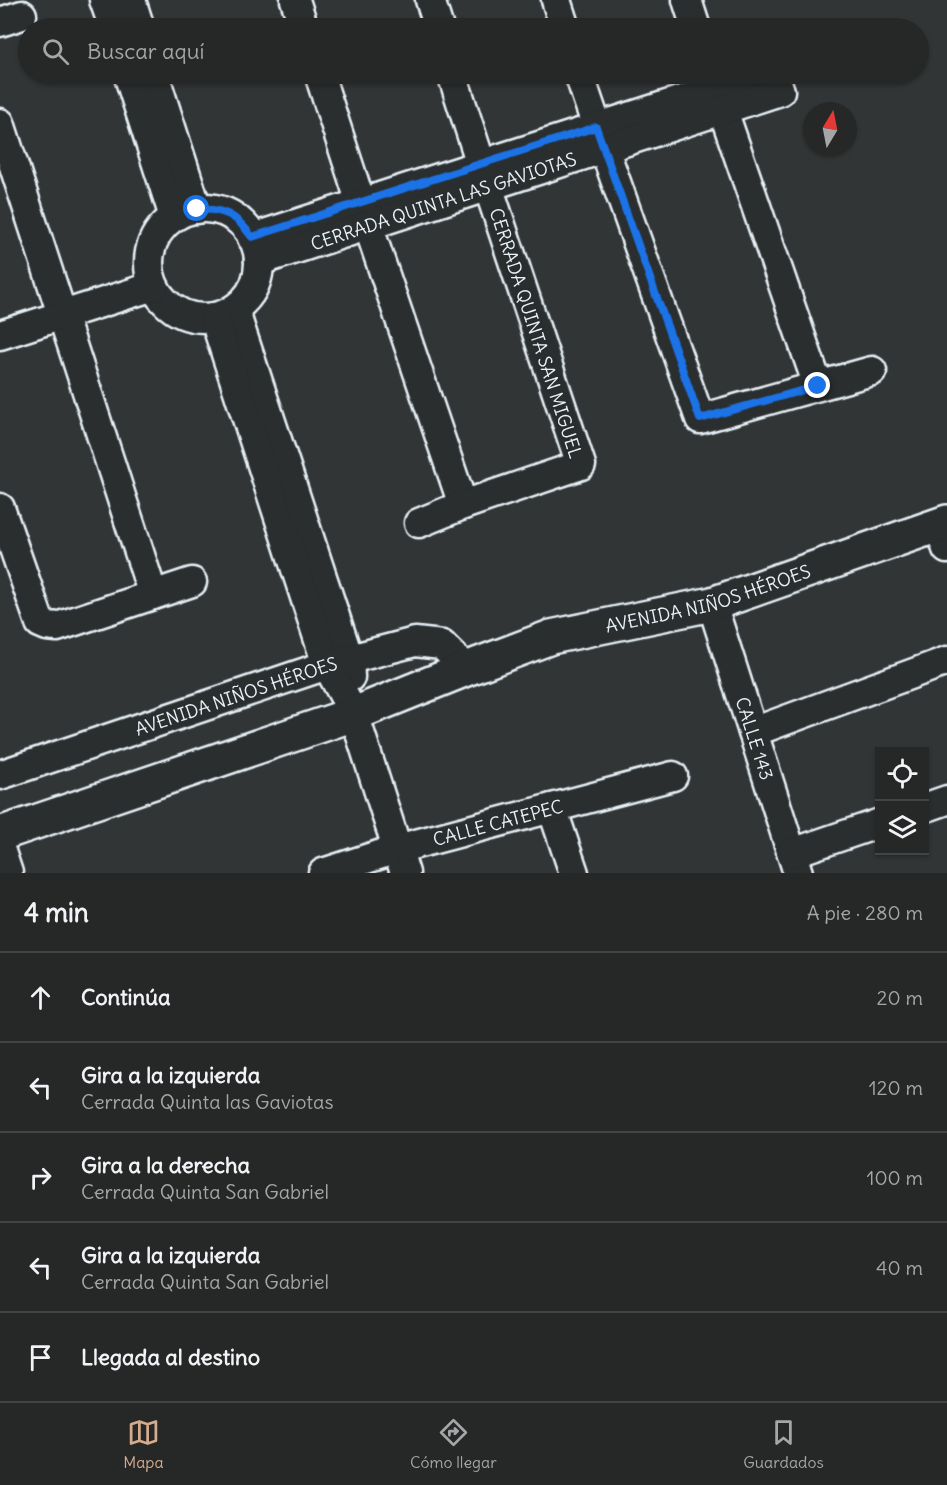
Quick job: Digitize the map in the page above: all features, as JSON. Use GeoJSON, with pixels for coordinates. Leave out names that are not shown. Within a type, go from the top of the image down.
{"type":"FeatureCollection","features":[{"type":"Feature","properties":{"kind":"main road","name":"AVENIDA NIÑOS HÉROES"},"geometry":{"type":"LineString","coordinates":[[0,834],[354,714],[551,637],[712,604],[944,532]]}},
{"type":"Feature","properties":{"kind":"street"},"geometry":{"type":"LineString","coordinates":[[104,0],[110,18]]}},
{"type":"Feature","properties":{"kind":"street"},"geometry":{"type":"LineString","coordinates":[[131,0],[137,18]]}},
{"type":"Feature","properties":{"kind":"street"},"geometry":{"type":"LineString","coordinates":[[295,0],[301,18]]}},
{"type":"Feature","properties":{"kind":"street"},"geometry":{"type":"LineString","coordinates":[[430,0],[435,18]]}},
{"type":"Feature","properties":{"kind":"street"},"geometry":{"type":"LineString","coordinates":[[556,0],[562,18]]}},
{"type":"Feature","properties":{"kind":"street"},"geometry":{"type":"LineString","coordinates":[[687,0],[693,18]]}},
{"type":"Feature","properties":{"kind":"street"},"geometry":{"type":"LineString","coordinates":[[132,84],[185,213]]}},
{"type":"Feature","properties":{"kind":"street"},"geometry":{"type":"LineString","coordinates":[[156,84],[185,213]]}},
{"type":"Feature","properties":{"kind":"street"},"geometry":{"type":"LineString","coordinates":[[322,84],[463,505]]}},
{"type":"Feature","properties":{"kind":"street"},"geometry":{"type":"LineString","coordinates":[[456,84],[484,175]]}},
{"type":"Feature","properties":{"kind":"street"},"geometry":{"type":"LineString","coordinates":[[582,84],[700,419],[872,371]]}},
{"type":"Feature","properties":{"kind":"street","name":"CERRADA QUINTA LAS GAVIOTAS"},"geometry":{"type":"LineString","coordinates":[[256,249],[600,138],[735,84]]}},
{"type":"Feature","properties":{"kind":"street","name":"CERRADA QUINTA LAS GAVIOTAS"},"geometry":{"type":"LineString","coordinates":[[716,91],[780,92],[777,84]]}},
{"type":"Feature","properties":{"kind":"street"},"geometry":{"type":"LineString","coordinates":[[716,91],[818,386]]}},
{"type":"Feature","properties":{"kind":"street"},"geometry":{"type":"LineString","coordinates":[[0,123],[153,595]]}},
{"type":"Feature","properties":{"kind":"street","name":"CERRADA QUINTA SAN MIGUEL"},"geometry":{"type":"LineString","coordinates":[[419,523],[463,505],[580,465],[484,175]]}},
{"type":"Feature","properties":{"kind":"street"},"geometry":{"type":"LineString","coordinates":[[213,209],[229,214],[243,224],[256,249],[258,275],[253,288],[245,300],[224,313],[196,317],[178,312],[164,301],[152,278],[149,254],[154,240],[162,227],[185,213],[213,209]]}},
{"type":"Feature","properties":{"kind":"street"},"geometry":{"type":"LineString","coordinates":[[0,335],[60,307],[152,278]]}},
{"type":"Feature","properties":{"kind":"street"},"geometry":{"type":"LineString","coordinates":[[0,315],[60,307]]}},
{"type":"Feature","properties":{"kind":"street"},"geometry":{"type":"LineString","coordinates":[[224,313],[401,861]]}},
{"type":"Feature","properties":{"kind":"street"},"geometry":{"type":"LineString","coordinates":[[0,508],[40,623],[47,626],[57,627],[192,582]]}},
{"type":"Feature","properties":{"kind":"street","name":"CALLE 143"},"geometry":{"type":"LineString","coordinates":[[712,604],[795,863]]}},
{"type":"Feature","properties":{"kind":"street","name":"AVENIDA NIÑOS HÉROES"},"geometry":{"type":"LineString","coordinates":[[0,775],[338,662],[415,642],[442,645],[466,669]]}},
{"type":"Feature","properties":{"kind":"street"},"geometry":{"type":"LineString","coordinates":[[753,732],[947,661]]}},
{"type":"Feature","properties":{"kind":"street","name":"CALLE CATEPEC"},"geometry":{"type":"LineString","coordinates":[[323,873],[401,861],[552,808],[673,776]]}},
{"type":"Feature","properties":{"kind":"street"},"geometry":{"type":"LineString","coordinates":[[929,806],[947,800]]}},
{"type":"Feature","properties":{"kind":"street"},"geometry":{"type":"LineString","coordinates":[[552,808],[574,873]]}},
{"type":"Feature","properties":{"kind":"street"},"geometry":{"type":"LineString","coordinates":[[795,863],[875,825]]}},
{"type":"Feature","properties":{"kind":"street"},"geometry":{"type":"LineString","coordinates":[[0,849],[8,873]]}},
{"type":"Feature","properties":{"kind":"route"},"geometry":{"type":"LineString","coordinates":[[197,209],[213,209],[229,214],[243,224],[252,237],[596,127],[700,419],[818,386]]}}]}
